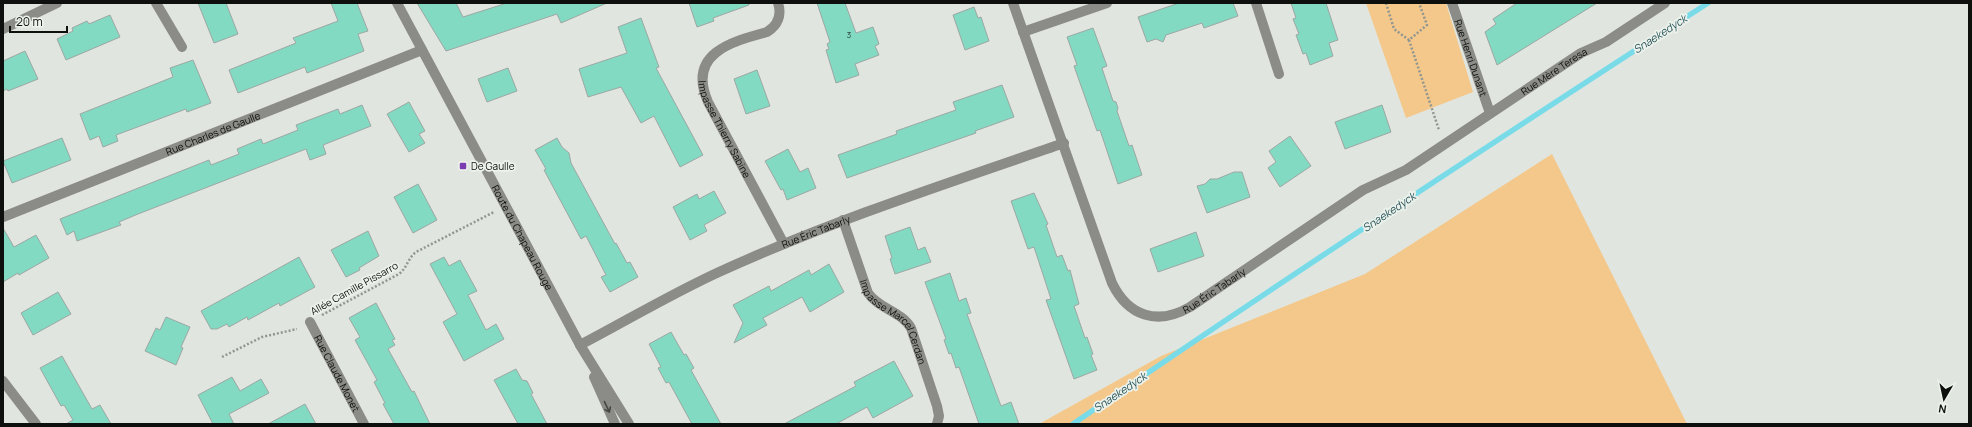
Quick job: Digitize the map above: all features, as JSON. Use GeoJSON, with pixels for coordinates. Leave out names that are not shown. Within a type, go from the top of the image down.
{"type":"FeatureCollection","features":[{"type":"Feature","properties":{"kind":"street"},"geometry":{"type":"LineString","coordinates":[[3,29],[57,3]]}},
{"type":"Feature","properties":{"kind":"street"},"geometry":{"type":"LineString","coordinates":[[156,3],[182,47]]}},
{"type":"Feature","properties":{"kind":"street","name":"Route du Chapeau Rouge"},"geometry":{"type":"LineString","coordinates":[[397,3],[580,346],[629,424]]}},
{"type":"Feature","properties":{"kind":"street","name":"Impasse Thierry Sabine"},"geometry":{"type":"LineString","coordinates":[[778,3],[779,17],[774,28],[768,32],[715,52],[705,66],[702,84],[708,102],[784,244]]}},
{"type":"Feature","properties":{"kind":"street","name":"Rue Éric Tabarly"},"geometry":{"type":"LineString","coordinates":[[1013,3],[1116,292],[1125,304],[1142,314],[1156,316],[1171,315],[1190,308],[1363,190],[1406,170],[1443,144]]}},
{"type":"Feature","properties":{"kind":"street"},"geometry":{"type":"LineString","coordinates":[[1023,32],[1107,3]]}},
{"type":"Feature","properties":{"kind":"street"},"geometry":{"type":"LineString","coordinates":[[1256,3],[1279,74]]}},
{"type":"Feature","properties":{"kind":"street","name":"Rue Henri Dunant"},"geometry":{"type":"LineString","coordinates":[[1452,3],[1490,113]]}},
{"type":"Feature","properties":{"kind":"street","name":"Rue Mère Teresa"},"geometry":{"type":"LineString","coordinates":[[1443,144],[1581,53],[1606,42],[1666,3]]}},
{"type":"Feature","properties":{"kind":"street","name":"Rue Charles de Gaulle"},"geometry":{"type":"LineString","coordinates":[[3,217],[422,50]]}},
{"type":"Feature","properties":{"kind":"street","name":"Rue Éric Tabarly"},"geometry":{"type":"LineString","coordinates":[[580,346],[706,278],[784,244],[843,220],[1064,143]]}},
{"type":"Feature","properties":{"kind":"street","name":"Impasse Marcel Cerdan"},"geometry":{"type":"LineString","coordinates":[[843,220],[868,293],[874,300],[906,320],[911,328],[937,406],[939,416],[937,424]]}},
{"type":"Feature","properties":{"kind":"street","name":"Rue Claude Monet"},"geometry":{"type":"LineString","coordinates":[[310,322],[364,424]]}},
{"type":"Feature","properties":{"kind":"street","name":"Route du Chapeau Rouge"},"geometry":{"type":"LineString","coordinates":[[580,346],[615,424]]}},
{"type":"Feature","properties":{"kind":"street"},"geometry":{"type":"LineString","coordinates":[[3,381],[36,424]]}},
{"type":"Feature","properties":{"kind":"path"},"geometry":{"type":"LineString","coordinates":[[1386,3],[1394,29],[1409,40],[1443,144]]}},
{"type":"Feature","properties":{"kind":"path"},"geometry":{"type":"LineString","coordinates":[[1409,40],[1427,25],[1419,3]]}},
{"type":"Feature","properties":{"kind":"path","name":"Allée Camille Pissarro"},"geometry":{"type":"LineString","coordinates":[[222,357],[262,337],[292,331],[310,322],[399,274],[405,269],[410,258],[416,252],[505,206]]}},
{"type":"Feature","properties":{"kind":"shaded area"},"geometry":{"type":"Polygon","coordinates":[[[1366,3],[1446,3],[1473,92],[1406,118],[1366,3]]]}},
{"type":"Feature","properties":{"kind":"shaded area"},"geometry":{"type":"Polygon","coordinates":[[[1552,154],[1687,424],[1039,424],[1161,356],[1365,274],[1552,154]]]}},
{"type":"Feature","properties":{"kind":"building"},"geometry":{"type":"Polygon","coordinates":[[[198,3],[226,3],[238,34],[214,43],[198,3]]]}},
{"type":"Feature","properties":{"kind":"building"},"geometry":{"type":"Polygon","coordinates":[[[331,3],[357,3],[368,31],[358,34],[364,51],[307,73],[305,67],[238,93],[229,70],[296,43],[293,38],[338,21],[331,3]]]}},
{"type":"Feature","properties":{"kind":"building"},"geometry":{"type":"Polygon","coordinates":[[[417,3],[456,3],[463,17],[507,3],[607,3],[561,23],[557,14],[446,51],[417,3]]]}},
{"type":"Feature","properties":{"kind":"building"},"geometry":{"type":"Polygon","coordinates":[[[689,3],[749,3],[749,5],[713,18],[714,21],[697,27],[689,3]]]}},
{"type":"Feature","properties":{"kind":"building"},"geometry":{"type":"Polygon","coordinates":[[[817,3],[845,3],[856,33],[873,27],[879,44],[875,46],[879,55],[855,64],[859,75],[836,83],[826,50],[829,49],[827,44],[830,42],[817,3]]]}},
{"type":"Feature","properties":{"kind":"building"},"geometry":{"type":"Polygon","coordinates":[[[1179,3],[1233,3],[1238,16],[1204,28],[1202,23],[1166,35],[1163,42],[1156,39],[1147,42],[1138,17],[1179,3]]]}},
{"type":"Feature","properties":{"kind":"building"},"geometry":{"type":"Polygon","coordinates":[[[1291,3],[1326,3],[1338,40],[1329,43],[1333,56],[1310,65],[1306,53],[1303,54],[1296,35],[1299,34],[1293,19],[1296,18],[1291,3]]]}},
{"type":"Feature","properties":{"kind":"building"},"geometry":{"type":"Polygon","coordinates":[[[1517,3],[1597,3],[1497,65],[1485,32],[1496,24],[1493,19],[1517,3]]]}},
{"type":"Feature","properties":{"kind":"building"},"geometry":{"type":"Polygon","coordinates":[[[974,7],[978,18],[981,17],[989,41],[965,50],[953,15],[974,7]]]}},
{"type":"Feature","properties":{"kind":"building"},"geometry":{"type":"Polygon","coordinates":[[[110,15],[120,37],[66,60],[57,39],[73,31],[72,28],[87,21],[89,24],[110,15]]]}},
{"type":"Feature","properties":{"kind":"building"},"geometry":{"type":"Polygon","coordinates":[[[641,18],[659,67],[656,68],[703,155],[680,167],[654,116],[641,123],[621,87],[588,97],[579,69],[627,53],[618,27],[641,18]]]}},
{"type":"Feature","properties":{"kind":"building"},"geometry":{"type":"Polygon","coordinates":[[[1093,28],[1107,66],[1102,68],[1113,101],[1116,102],[1118,108],[1117,111],[1129,146],[1132,145],[1142,175],[1118,184],[1100,130],[1097,131],[1074,66],[1077,65],[1067,37],[1093,28]]]}},
{"type":"Feature","properties":{"kind":"building"},"geometry":{"type":"Polygon","coordinates":[[[25,51],[38,79],[8,91],[7,89],[3,91],[3,61],[25,51]]]}},
{"type":"Feature","properties":{"kind":"building"},"geometry":{"type":"Polygon","coordinates":[[[193,60],[211,103],[187,112],[186,109],[116,135],[118,141],[103,147],[99,136],[90,140],[80,114],[173,77],[170,68],[193,60]]]}},
{"type":"Feature","properties":{"kind":"building"},"geometry":{"type":"Polygon","coordinates":[[[508,68],[517,91],[487,102],[478,79],[508,68]]]}},
{"type":"Feature","properties":{"kind":"building"},"geometry":{"type":"Polygon","coordinates":[[[757,70],[770,106],[746,114],[734,79],[757,70]]]}},
{"type":"Feature","properties":{"kind":"building"},"geometry":{"type":"Polygon","coordinates":[[[1002,85],[1014,117],[975,131],[976,133],[847,178],[838,155],[897,134],[896,131],[956,110],[953,102],[1002,85]]]}},
{"type":"Feature","properties":{"kind":"building"},"geometry":{"type":"Polygon","coordinates":[[[409,102],[425,131],[419,134],[425,143],[409,152],[387,114],[409,102]]]}},
{"type":"Feature","properties":{"kind":"building"},"geometry":{"type":"Polygon","coordinates":[[[362,105],[371,126],[323,145],[326,154],[310,160],[306,149],[138,214],[119,222],[121,225],[77,241],[74,231],[67,235],[60,219],[209,160],[211,165],[239,154],[237,149],[261,139],[263,144],[298,130],[296,125],[338,109],[340,114],[362,105]]]}},
{"type":"Feature","properties":{"kind":"building"},"geometry":{"type":"Polygon","coordinates":[[[1382,105],[1391,132],[1345,149],[1335,122],[1382,105]]]}},
{"type":"Feature","properties":{"kind":"building"},"geometry":{"type":"Polygon","coordinates":[[[1290,136],[1311,166],[1280,187],[1268,168],[1276,162],[1269,151],[1290,136]]]}},
{"type":"Feature","properties":{"kind":"building"},"geometry":{"type":"Polygon","coordinates":[[[62,138],[71,160],[12,183],[3,161],[62,138]]]}},
{"type":"Feature","properties":{"kind":"building"},"geometry":{"type":"Polygon","coordinates":[[[557,138],[562,147],[569,153],[571,163],[615,244],[616,243],[627,263],[630,262],[638,277],[610,292],[601,277],[606,275],[586,236],[581,239],[535,150],[557,138]]]}},
{"type":"Feature","properties":{"kind":"building"},"geometry":{"type":"Polygon","coordinates":[[[788,149],[800,172],[808,168],[816,188],[787,200],[783,189],[781,190],[765,161],[788,149]]]}},
{"type":"Feature","properties":{"kind":"building"},"geometry":{"type":"Polygon","coordinates":[[[1234,172],[1242,172],[1250,197],[1207,213],[1197,186],[1205,184],[1210,179],[1217,179],[1234,172]]]}},
{"type":"Feature","properties":{"kind":"building"},"geometry":{"type":"Polygon","coordinates":[[[418,184],[437,220],[413,233],[394,197],[418,184]]]}},
{"type":"Feature","properties":{"kind":"building"},"geometry":{"type":"Polygon","coordinates":[[[714,191],[726,213],[704,225],[707,231],[690,240],[673,207],[697,194],[699,199],[714,191]]]}},
{"type":"Feature","properties":{"kind":"building"},"geometry":{"type":"Polygon","coordinates":[[[1034,193],[1048,224],[1046,225],[1057,257],[1062,255],[1068,271],[1070,270],[1079,304],[1074,306],[1085,338],[1087,337],[1093,354],[1091,355],[1097,370],[1074,379],[1046,300],[1051,299],[1034,247],[1028,249],[1011,201],[1034,193]]]}},
{"type":"Feature","properties":{"kind":"building"},"geometry":{"type":"Polygon","coordinates":[[[910,227],[918,250],[925,247],[931,262],[895,274],[885,236],[910,227]]]}},
{"type":"Feature","properties":{"kind":"building"},"geometry":{"type":"Polygon","coordinates":[[[3,228],[14,247],[36,235],[49,258],[3,282],[3,228]]]}},
{"type":"Feature","properties":{"kind":"building"},"geometry":{"type":"Polygon","coordinates":[[[368,231],[379,256],[359,268],[360,270],[346,277],[331,250],[368,231]]]}},
{"type":"Feature","properties":{"kind":"building"},"geometry":{"type":"Polygon","coordinates":[[[1196,232],[1204,256],[1158,272],[1150,249],[1196,232]]]}},
{"type":"Feature","properties":{"kind":"building"},"geometry":{"type":"Polygon","coordinates":[[[299,257],[315,287],[280,306],[279,303],[248,320],[247,317],[229,327],[227,324],[217,329],[211,329],[201,311],[299,257]]]}},
{"type":"Feature","properties":{"kind":"building"},"geometry":{"type":"Polygon","coordinates":[[[444,257],[449,266],[460,260],[477,291],[468,295],[486,330],[496,324],[504,339],[464,361],[443,322],[457,314],[430,264],[444,257]]]}},
{"type":"Feature","properties":{"kind":"building"},"geometry":{"type":"Polygon","coordinates":[[[829,264],[844,292],[810,312],[802,297],[763,318],[767,325],[734,343],[743,323],[733,305],[769,286],[771,291],[809,270],[811,275],[829,264]]]}},
{"type":"Feature","properties":{"kind":"building"},"geometry":{"type":"Polygon","coordinates":[[[950,273],[959,301],[966,298],[971,313],[967,314],[1001,406],[1011,402],[1019,424],[979,424],[959,367],[956,368],[951,353],[949,354],[944,340],[946,339],[925,282],[950,273]]]}},
{"type":"Feature","properties":{"kind":"building"},"geometry":{"type":"Polygon","coordinates":[[[58,292],[71,314],[33,335],[21,313],[58,292]]]}},
{"type":"Feature","properties":{"kind":"building"},"geometry":{"type":"Polygon","coordinates":[[[376,303],[395,339],[392,340],[395,345],[388,349],[412,392],[414,391],[430,424],[394,424],[383,404],[385,403],[374,382],[377,380],[355,340],[360,337],[349,318],[376,303]]]}},
{"type":"Feature","properties":{"kind":"building"},"geometry":{"type":"Polygon","coordinates":[[[166,317],[190,327],[181,347],[183,348],[176,365],[145,351],[156,328],[160,330],[166,317]]]}},
{"type":"Feature","properties":{"kind":"building"},"geometry":{"type":"Polygon","coordinates":[[[671,332],[684,355],[686,354],[694,368],[691,370],[721,424],[692,424],[669,382],[666,383],[658,368],[661,367],[649,344],[671,332]]]}},
{"type":"Feature","properties":{"kind":"building"},"geometry":{"type":"Polygon","coordinates":[[[62,356],[92,409],[100,405],[111,424],[66,424],[73,420],[64,405],[61,406],[40,368],[62,356]]]}},
{"type":"Feature","properties":{"kind":"building"},"geometry":{"type":"Polygon","coordinates":[[[894,361],[913,396],[873,418],[867,407],[836,424],[784,424],[856,386],[854,382],[894,361]]]}},
{"type":"Feature","properties":{"kind":"building"},"geometry":{"type":"Polygon","coordinates":[[[516,369],[522,380],[527,381],[533,393],[531,394],[547,424],[518,424],[494,380],[516,369]]]}},
{"type":"Feature","properties":{"kind":"building"},"geometry":{"type":"Polygon","coordinates":[[[232,377],[240,391],[261,379],[269,393],[229,414],[234,424],[213,424],[198,395],[232,377]]]}},
{"type":"Feature","properties":{"kind":"building"},"geometry":{"type":"Polygon","coordinates":[[[305,404],[316,424],[268,424],[305,404]]]}},
{"type":"Feature","properties":{"kind":"waterway","name":"Snaekedyck"},"geometry":{"type":"LineString","coordinates":[[1073,424],[1389,211],[1708,3]]}},
{"type":"Feature","properties":{"kind":"place","name":"De Gaulle"},"geometry":{"type":"Point","coordinates":[463,166]}}]}
